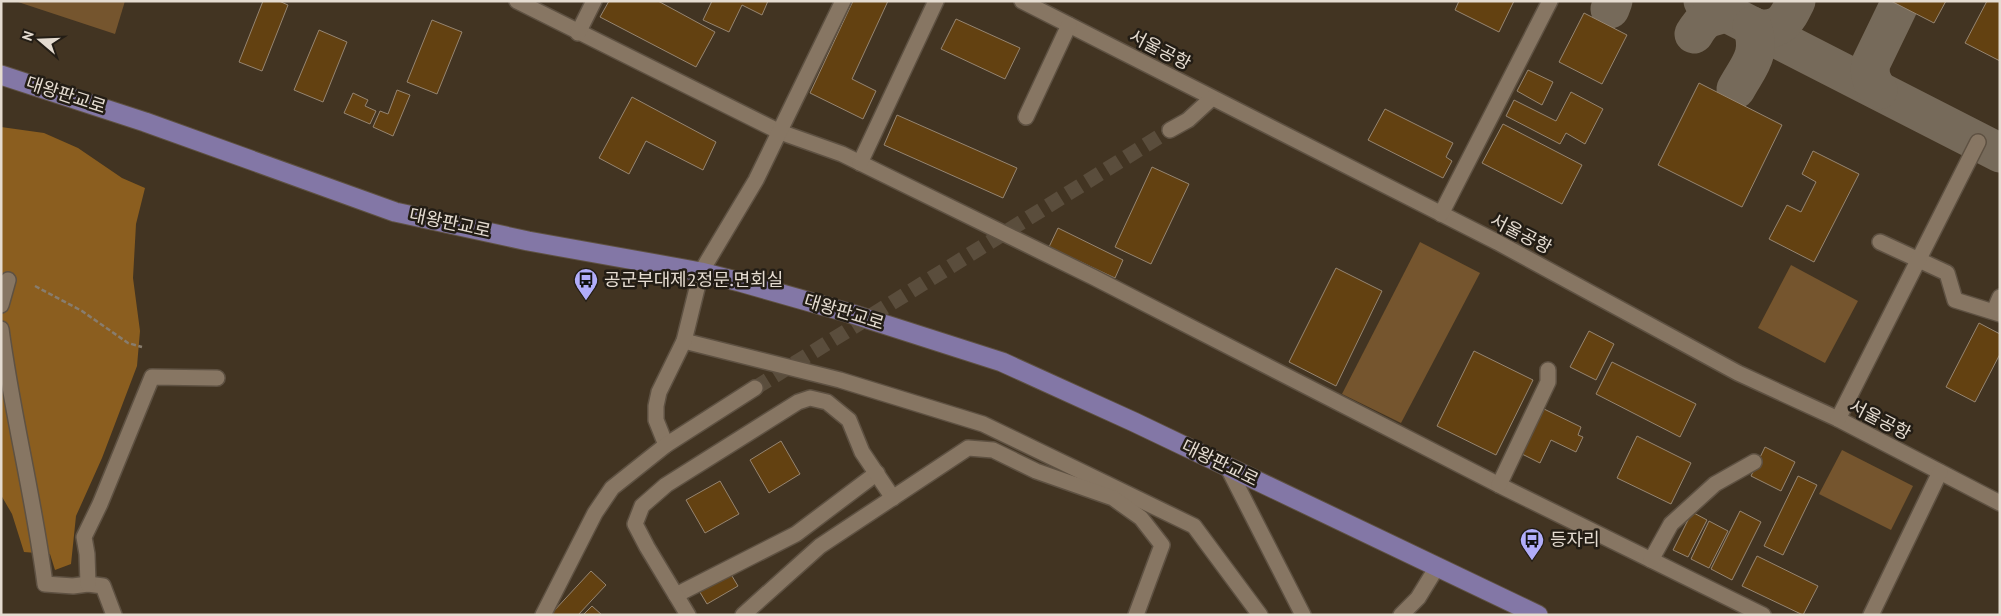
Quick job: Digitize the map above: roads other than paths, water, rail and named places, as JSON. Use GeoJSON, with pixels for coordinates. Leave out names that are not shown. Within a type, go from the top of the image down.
{"type":"FeatureCollection","features":[{"type":"Feature","properties":{"kind":"main road","name":"대왕판교로"},"geometry":{"type":"LineString","coordinates":[[1,75],[145,122],[395,212],[528,241],[701,272],[849,313],[1002,362],[1134,422],[1538,615]]}},
{"type":"Feature","properties":{"kind":"street"},"geometry":{"type":"LineString","coordinates":[[517,1],[780,132],[842,154],[1102,281],[1499,484],[1763,615]]}},
{"type":"Feature","properties":{"kind":"street"},"geometry":{"type":"LineString","coordinates":[[578,33],[594,1]]}},
{"type":"Feature","properties":{"kind":"street"},"geometry":{"type":"LineString","coordinates":[[666,445],[656,420],[656,406],[659,392],[684,341],[701,272],[756,180],[843,1]]}},
{"type":"Feature","properties":{"kind":"street"},"geometry":{"type":"LineString","coordinates":[[860,163],[936,1]]}},
{"type":"Feature","properties":{"kind":"street","name":"서울공항"},"geometry":{"type":"LineString","coordinates":[[1022,1],[1554,272],[1738,373],[1838,419],[2000,503]]}},
{"type":"Feature","properties":{"kind":"street"},"geometry":{"type":"LineString","coordinates":[[1441,214],[1550,1]]}},
{"type":"Feature","properties":{"kind":"street"},"geometry":{"type":"LineString","coordinates":[[1026,117],[1069,25]]}},
{"type":"Feature","properties":{"kind":"street"},"geometry":{"type":"LineString","coordinates":[[1170,130],[1188,120],[1212,98]]}},
{"type":"Feature","properties":{"kind":"street"},"geometry":{"type":"LineString","coordinates":[[1838,419],[1978,142]]}},
{"type":"Feature","properties":{"kind":"street"},"geometry":{"type":"LineString","coordinates":[[1880,242],[1947,273],[1955,300],[1998,307]]}},
{"type":"Feature","properties":{"kind":"street"},"geometry":{"type":"LineString","coordinates":[[1,305],[8,280]]}},
{"type":"Feature","properties":{"kind":"street"},"geometry":{"type":"LineString","coordinates":[[1,328],[16,424],[29,478],[45,584],[103,586],[114,615]]}},
{"type":"Feature","properties":{"kind":"street"},"geometry":{"type":"LineString","coordinates":[[684,341],[840,380],[983,424],[1194,526],[1260,615]]}},
{"type":"Feature","properties":{"kind":"street"},"geometry":{"type":"LineString","coordinates":[[1499,484],[1548,382],[1548,370]]}},
{"type":"Feature","properties":{"kind":"street"},"geometry":{"type":"LineString","coordinates":[[88,584],[88,554],[84,537],[100,504],[152,377],[217,378]]}},
{"type":"Feature","properties":{"kind":"street"},"geometry":{"type":"LineString","coordinates":[[542,615],[595,513],[612,488],[666,445],[756,388]]}},
{"type":"Feature","properties":{"kind":"street"},"geometry":{"type":"LineString","coordinates":[[688,615],[635,524],[642,506],[666,485],[798,402],[810,398],[827,402],[849,420],[862,452],[893,498]]}},
{"type":"Feature","properties":{"kind":"street"},"geometry":{"type":"LineString","coordinates":[[743,615],[820,546],[968,448],[993,450],[1036,471],[1112,498],[1141,518],[1162,545],[1136,615]]}},
{"type":"Feature","properties":{"kind":"street"},"geometry":{"type":"LineString","coordinates":[[1651,560],[1671,524],[1715,484],[1754,462]]}},
{"type":"Feature","properties":{"kind":"street"},"geometry":{"type":"LineString","coordinates":[[1227,466],[1303,615]]}},
{"type":"Feature","properties":{"kind":"street"},"geometry":{"type":"LineString","coordinates":[[1871,615],[1940,472]]}},
{"type":"Feature","properties":{"kind":"street"},"geometry":{"type":"LineString","coordinates":[[676,595],[796,534],[877,473]]}},
{"type":"Feature","properties":{"kind":"street"},"geometry":{"type":"LineString","coordinates":[[1401,615],[1418,598],[1437,567]]}},
{"type":"Feature","properties":{"kind":"tunnel"},"geometry":{"type":"LineString","coordinates":[[755,388],[1170,130]]}},
{"type":"Feature","properties":{"kind":"place","name":"공군부대제2정문.면회실"},"geometry":{"type":"Point","coordinates":[586,301]}},
{"type":"Feature","properties":{"kind":"place","name":"등자리"},"geometry":{"type":"Point","coordinates":[1532,561]}}]}
